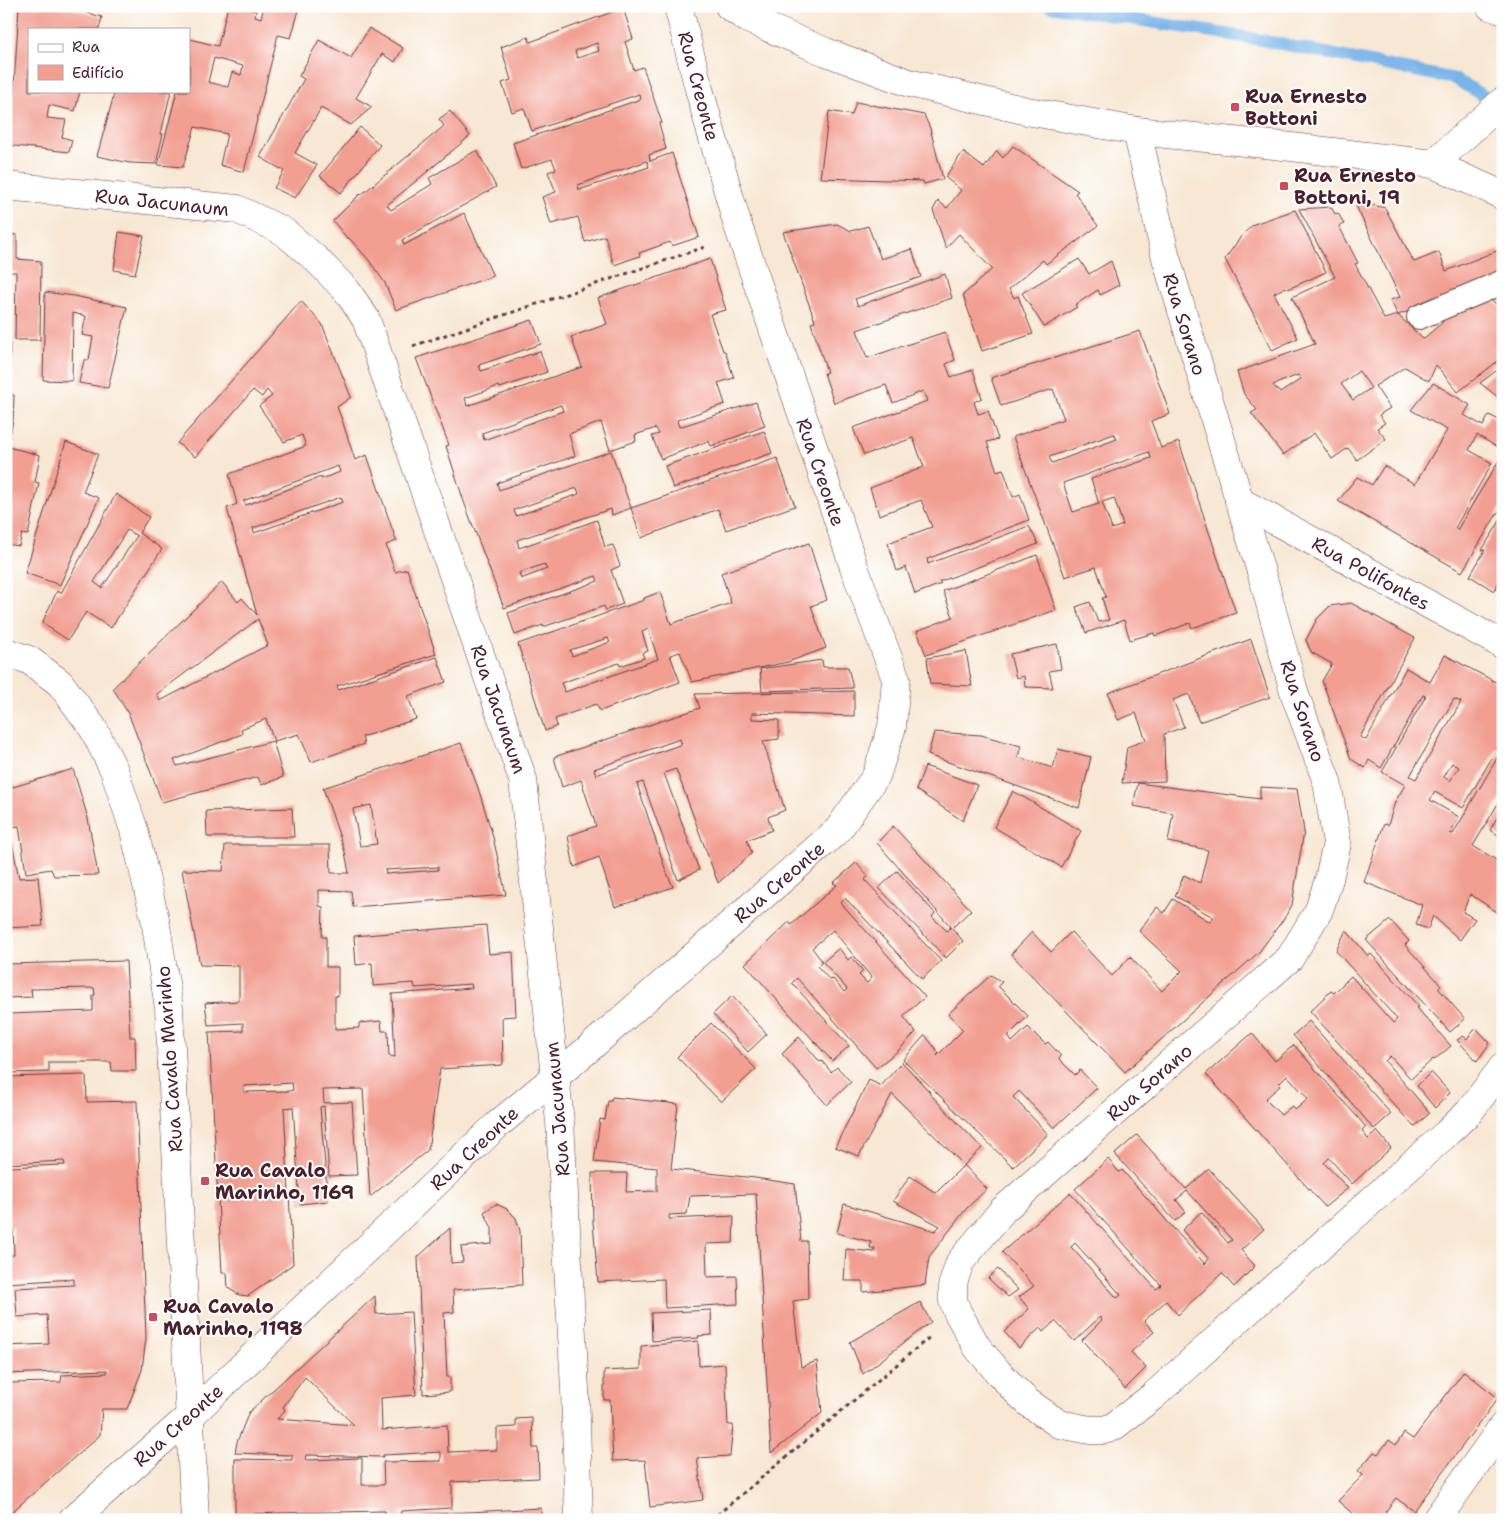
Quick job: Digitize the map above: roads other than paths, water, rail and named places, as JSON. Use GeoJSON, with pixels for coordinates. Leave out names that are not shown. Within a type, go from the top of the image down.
{"type":"FeatureCollection","features":[{"type":"Feature","properties":{"kind":"street","name":"Rua Creonte"},"geometry":{"type":"LineString","coordinates":[[72,1520],[190,1416],[497,1125],[593,1044],[838,830],[876,776],[892,727],[896,679],[854,568],[741,234],[698,89],[678,6]]}},
{"type":"Feature","properties":{"kind":"street"},"geometry":{"type":"LineString","coordinates":[[729,6],[756,22],[826,52],[909,82],[1027,110],[1137,131],[1432,164],[1490,188],[1503,196]]}},
{"type":"Feature","properties":{"kind":"street"},"geometry":{"type":"LineString","coordinates":[[1490,6],[1503,10]]}},
{"type":"Feature","properties":{"kind":"street"},"geometry":{"type":"LineString","coordinates":[[1432,164],[1503,101]]}},
{"type":"Feature","properties":{"kind":"street","name":"Rua Sorano"},"geometry":{"type":"LineString","coordinates":[[1137,131],[1166,258],[1265,585],[1295,695],[1327,782],[1337,843],[1329,879],[1319,910],[1290,958],[1002,1210],[960,1262],[953,1283],[953,1301],[958,1313],[977,1346],[998,1372],[1029,1403],[1059,1424],[1090,1430],[1104,1430],[1113,1427],[1152,1397],[1446,1134],[1469,1112],[1503,1068]]}},
{"type":"Feature","properties":{"kind":"street","name":"Rua Jacunaum"},"geometry":{"type":"LineString","coordinates":[[6,186],[237,209],[283,231],[316,259],[347,291],[366,319],[523,780],[560,1122],[575,1379],[579,1520]]}},
{"type":"Feature","properties":{"kind":"street","name":"Rua Polifontes"},"geometry":{"type":"LineString","coordinates":[[1239,500],[1503,645]]}},
{"type":"Feature","properties":{"kind":"street","name":"Rua Cavalo Marinho"},"geometry":{"type":"LineString","coordinates":[[6,652],[29,660],[60,683],[93,728],[114,770],[134,830],[155,919],[169,1008],[195,1520]]}},
{"type":"Feature","properties":{"kind":"street"},"geometry":{"type":"LineString","coordinates":[[1436,1520],[1503,1426]]}},
{"type":"Feature","properties":{"kind":"lane"},"geometry":{"type":"LineString","coordinates":[[1419,317],[1503,282]]}},
{"type":"Feature","properties":{"kind":"waterway"},"geometry":{"type":"LineString","coordinates":[[1050,6],[1251,38],[1455,79],[1501,106]]}},
{"type":"Feature","properties":{"kind":"place","name":"Rua Ernesto Bottoni"},"geometry":{"type":"Point","coordinates":[1235,107]}},
{"type":"Feature","properties":{"kind":"place","name":"Rua Ernesto Bottoni, 19"},"geometry":{"type":"Point","coordinates":[1284,186]}},
{"type":"Feature","properties":{"kind":"place","name":"Rua Cavalo Marinho, 1169"},"geometry":{"type":"Point","coordinates":[205,1181]}},
{"type":"Feature","properties":{"kind":"place","name":"Rua Cavalo Marinho, 1198"},"geometry":{"type":"Point","coordinates":[153,1317]}}]}
